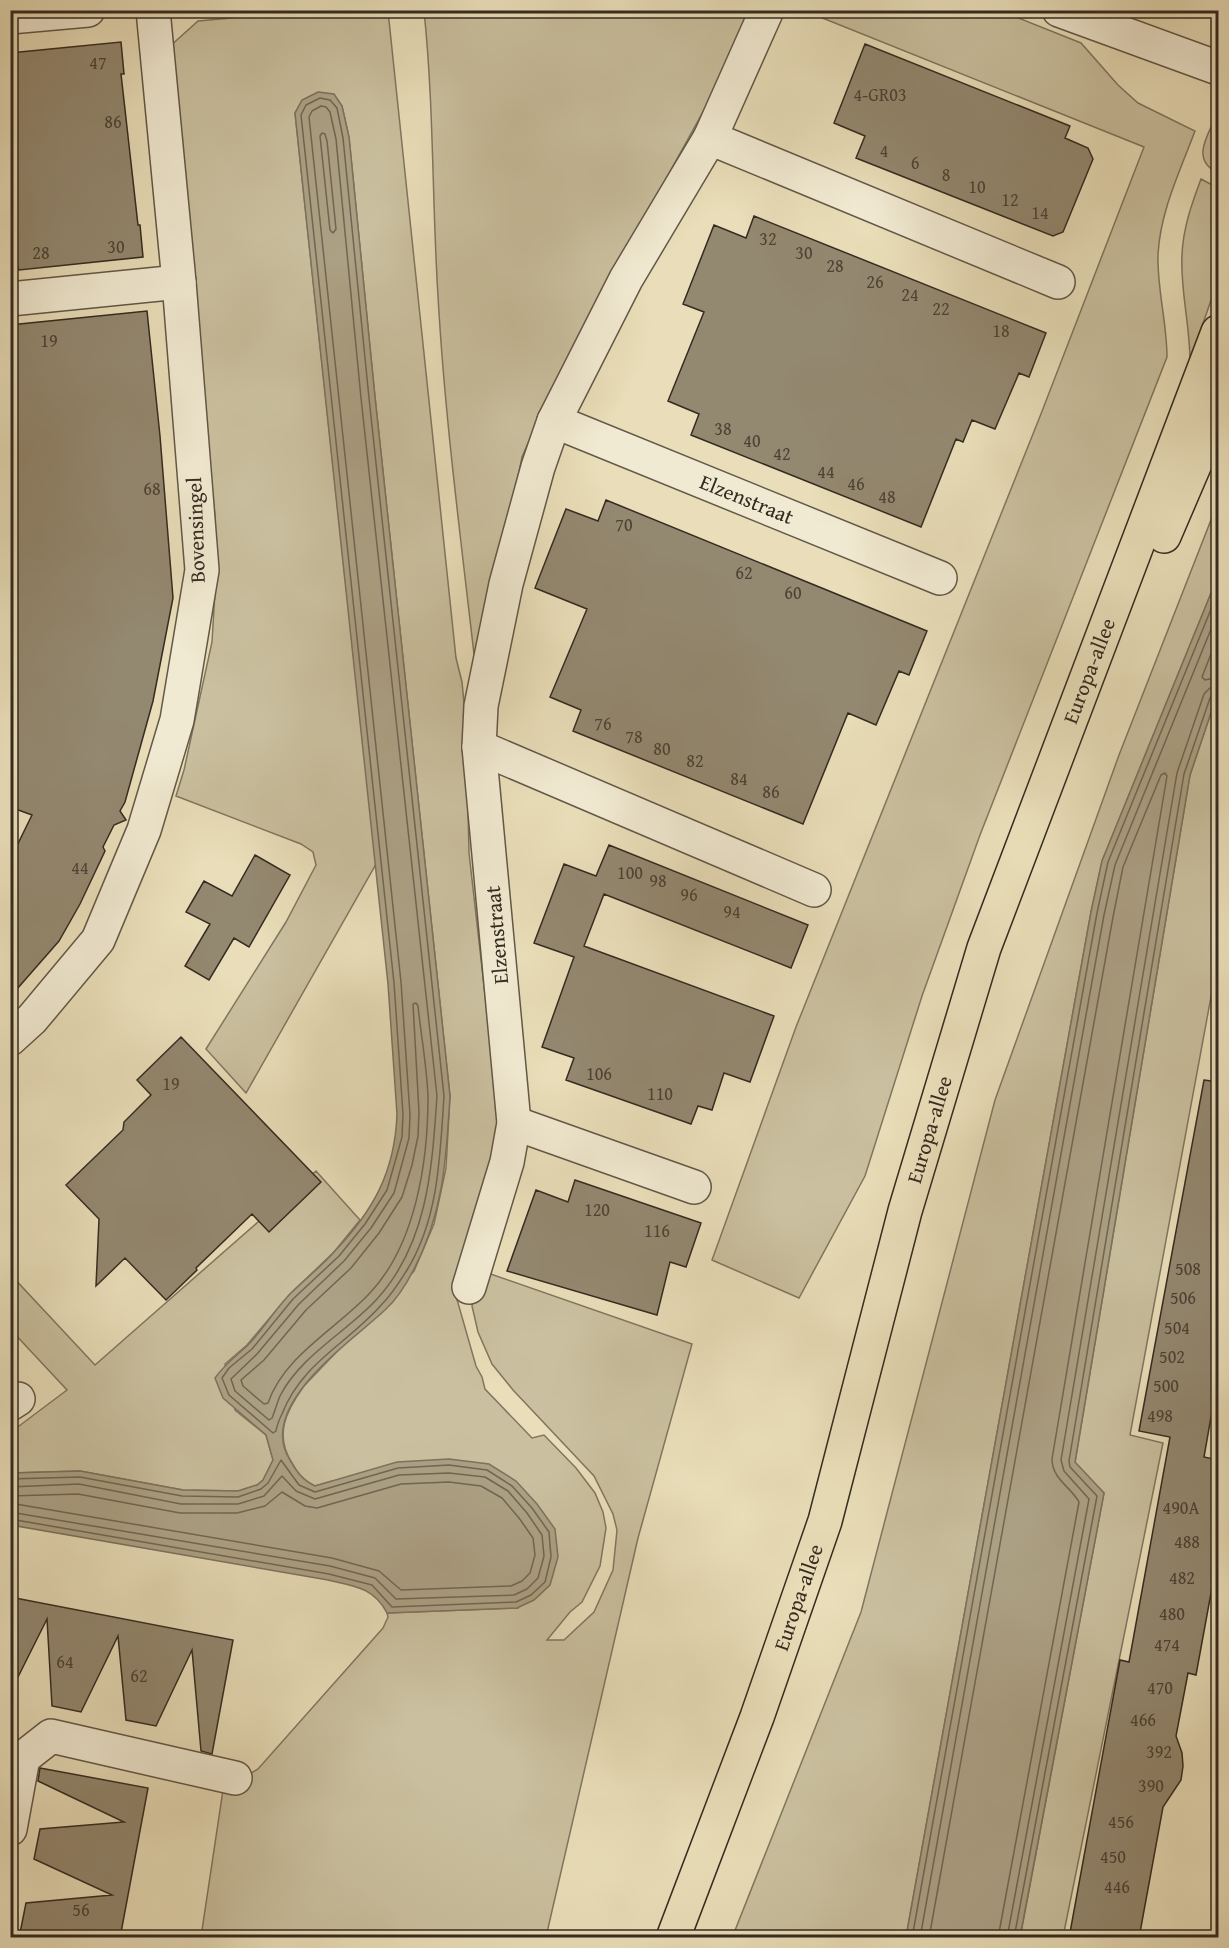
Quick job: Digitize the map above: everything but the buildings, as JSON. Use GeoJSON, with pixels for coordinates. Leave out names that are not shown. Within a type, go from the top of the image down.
{"type":"FeatureCollection","features":[{"type":"Feature","properties":{"kind":"main road","name":"Europa-allee"},"geometry":{"type":"LineString","coordinates":[[673,1938],[757,1717],[825,1521],[905,1211],[984,948],[1218,332]]}},
{"type":"Feature","properties":{"kind":"main road","name":"Europa-allee"},"geometry":{"type":"LineString","coordinates":[[693,1938],[768,1740],[840,1533],[921,1213],[1001,951],[1157,552],[1218,410]]}},
{"type":"Feature","properties":{"kind":"street"},"geometry":{"type":"LineString","coordinates":[[10,17],[88,10]]}},
{"type":"Feature","properties":{"kind":"street","name":"Bovensingel"},"geometry":{"type":"LineString","coordinates":[[10,1039],[32,1019],[98,940],[144,830],[177,720],[202,570],[179,282],[153,10]]}},
{"type":"Feature","properties":{"kind":"street","name":"Elzenstraat"},"geometry":{"type":"LineString","coordinates":[[469,1287],[507,1162],[514,1123],[479,747],[481,706],[507,584],[538,467],[554,422],[626,279],[710,138],[766,10]]}},
{"type":"Feature","properties":{"kind":"street"},"geometry":{"type":"LineString","coordinates":[[1059,10],[1218,68]]}},
{"type":"Feature","properties":{"kind":"street"},"geometry":{"type":"LineString","coordinates":[[710,138],[1058,282]]}},
{"type":"Feature","properties":{"kind":"street"},"geometry":{"type":"LineString","coordinates":[[10,299],[179,282]]}},
{"type":"Feature","properties":{"kind":"street","name":"Elzenstraat"},"geometry":{"type":"LineString","coordinates":[[554,422],[940,578]]}},
{"type":"Feature","properties":{"kind":"street"},"geometry":{"type":"LineString","coordinates":[[479,747],[814,890]]}},
{"type":"Feature","properties":{"kind":"street"},"geometry":{"type":"LineString","coordinates":[[514,1123],[694,1187]]}},
{"type":"Feature","properties":{"kind":"street"},"geometry":{"type":"LineString","coordinates":[[10,1829],[17,1759],[51,1736],[235,1778]]}},
{"type":"Feature","properties":{"kind":"shaded area"},"geometry":{"type":"Polygon","coordinates":[[[311,11],[388,11],[456,658],[462,682],[466,724],[469,853],[495,1083],[498,1133],[456,1296],[485,1389],[532,1438],[544,1435],[576,1468],[595,1493],[603,1512],[606,1528],[600,1566],[582,1602],[570,1612],[547,1640],[564,1640],[594,1612],[613,1570],[617,1530],[613,1514],[594,1476],[513,1390],[492,1364],[478,1332],[472,1306],[482,1271],[692,1344],[638,1538],[546,1937],[201,1937],[223,1790],[258,1769],[383,1628],[388,1617],[387,1613],[517,1608],[332,1481],[315,1486],[307,1481],[294,1467],[284,1443],[284,1423],[304,1386],[414,1271],[434,1224],[446,1168],[450,1096],[349,137],[342,106],[333,94],[310,96],[302,102],[295,113],[376,864],[246,1093],[206,1049],[286,922],[316,865],[313,852],[301,844],[176,796],[184,770],[212,642],[215,517],[168,48],[198,21],[311,11]]]}},
{"type":"Feature","properties":{"kind":"shaded area"},"geometry":{"type":"Polygon","coordinates":[[[424,11],[754,11],[752,23],[619,264],[570,360],[551,391],[522,457],[503,555],[476,672],[454,484],[441,343],[430,82],[424,11]]]}},
{"type":"Feature","properties":{"kind":"shaded area"},"geometry":{"type":"Polygon","coordinates":[[[805,11],[1001,11],[1081,43],[1118,85],[1138,103],[1195,131],[1172,192],[1163,223],[1158,255],[1167,357],[980,835],[922,996],[865,1176],[799,1298],[712,1260],[796,1027],[1039,419],[1144,147],[805,11]]]}},
{"type":"Feature","properties":{"kind":"shaded area"},"geometry":{"type":"Polygon","coordinates":[[[1218,112],[1218,173],[1204,161],[1203,153],[1206,137],[1218,112]]]}},
{"type":"Feature","properties":{"kind":"shaded area"},"geometry":{"type":"Polygon","coordinates":[[[1201,179],[1218,188],[1218,280],[1190,361],[1182,281],[1182,255],[1186,225],[1201,179]]]}},
{"type":"Feature","properties":{"kind":"shaded area"},"geometry":{"type":"Polygon","coordinates":[[[1218,502],[1218,576],[1102,861],[906,1937],[732,1938],[861,1612],[995,1100],[1119,755],[1218,502]]]}},
{"type":"Feature","properties":{"kind":"shaded area"},"geometry":{"type":"Polygon","coordinates":[[[1218,692],[1218,959],[1130,1435],[1163,1443],[1063,1937],[1020,1938],[1104,1493],[1075,1463],[1190,775],[1218,692]]]}},
{"type":"Feature","properties":{"kind":"shaded area"},"geometry":{"type":"Polygon","coordinates":[[[316,1171],[360,1220],[334,1252],[289,1295],[247,1345],[225,1364],[235,1410],[266,1435],[273,1460],[263,1480],[257,1485],[238,1491],[183,1490],[80,1471],[11,1473],[11,1432],[67,1390],[11,1330],[10,1274],[95,1365],[316,1171]]]}},
{"type":"Feature","properties":{"kind":"water"},"geometry":{"type":"Polygon","coordinates":[[[318,92],[334,94],[342,106],[349,137],[450,1096],[445,1164],[438,1206],[424,1248],[414,1269],[389,1306],[331,1357],[296,1397],[285,1418],[283,1439],[295,1468],[303,1478],[315,1486],[397,1462],[449,1459],[489,1464],[516,1481],[555,1529],[558,1557],[550,1585],[534,1600],[517,1608],[387,1613],[382,1604],[369,1593],[346,1584],[11,1525],[11,1473],[80,1471],[183,1490],[238,1491],[257,1485],[263,1480],[273,1460],[266,1435],[223,1398],[215,1378],[253,1340],[285,1299],[348,1237],[371,1206],[392,1154],[397,1114],[388,984],[295,113],[302,100],[318,92]]]}},
{"type":"Feature","properties":{"kind":"water"},"geometry":{"type":"Polygon","coordinates":[[[1218,576],[1218,692],[1190,775],[1075,1462],[1104,1493],[1020,1937],[906,1937],[1102,861],[1218,576]]]}}]}
